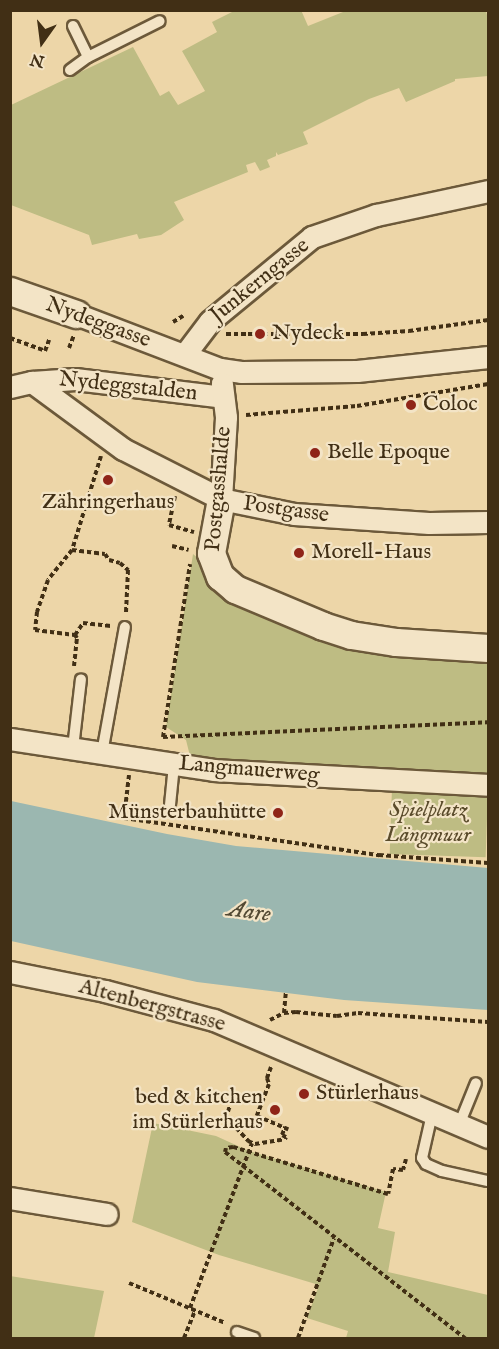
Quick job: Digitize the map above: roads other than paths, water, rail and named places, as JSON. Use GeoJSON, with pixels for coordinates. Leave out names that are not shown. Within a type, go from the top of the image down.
{"type":"FeatureCollection","features":[{"type":"Feature","properties":{"kind":"street","name":"Junkerngasse"},"geometry":{"type":"LineString","coordinates":[[186,354],[210,321],[312,237],[376,214],[489,191]]}},
{"type":"Feature","properties":{"kind":"street","name":"Nydeggasse"},"geometry":{"type":"LineString","coordinates":[[10,291],[75,323],[186,354],[220,369],[241,372],[357,371],[489,357]]}},
{"type":"Feature","properties":{"kind":"street","name":"Postgasshalde"},"geometry":{"type":"LineString","coordinates":[[220,369],[226,432],[221,499],[211,544],[212,560],[220,576],[235,589],[323,627],[351,635],[396,642],[489,648]]}},
{"type":"Feature","properties":{"kind":"street","name":"Nydeggstalden"},"geometry":{"type":"LineString","coordinates":[[10,387],[65,379],[98,380],[223,397]]}},
{"type":"Feature","properties":{"kind":"street","name":"Nydeggstalden"},"geometry":{"type":"LineString","coordinates":[[32,382],[101,434]]}},
{"type":"Feature","properties":{"kind":"street","name":"Postgasse"},"geometry":{"type":"LineString","coordinates":[[101,434],[141,460],[221,499],[294,514],[394,521],[489,522]]}},
{"type":"Feature","properties":{"kind":"street","name":"Langmauerweg"},"geometry":{"type":"LineString","coordinates":[[10,739],[214,770],[489,785]]}},
{"type":"Feature","properties":{"kind":"street","name":"Altenbergstrasse"},"geometry":{"type":"LineString","coordinates":[[10,972],[202,1016],[489,1137]]}},
{"type":"Feature","properties":{"kind":"street"},"geometry":{"type":"LineString","coordinates":[[10,1198],[107,1214]]}},
{"type":"Feature","properties":{"kind":"lane"},"geometry":{"type":"LineString","coordinates":[[70,69],[88,57],[160,21]]}},
{"type":"Feature","properties":{"kind":"lane"},"geometry":{"type":"LineString","coordinates":[[73,26],[88,57]]}},
{"type":"Feature","properties":{"kind":"lane"},"geometry":{"type":"LineString","coordinates":[[102,753],[125,627]]}},
{"type":"Feature","properties":{"kind":"lane"},"geometry":{"type":"LineString","coordinates":[[74,748],[81,680]]}},
{"type":"Feature","properties":{"kind":"lane"},"geometry":{"type":"LineString","coordinates":[[170,805],[174,765]]}},
{"type":"Feature","properties":{"kind":"lane"},"geometry":{"type":"LineString","coordinates":[[459,1125],[476,1083]]}},
{"type":"Feature","properties":{"kind":"lane"},"geometry":{"type":"LineString","coordinates":[[432,1114],[422,1158],[426,1164],[489,1181]]}},
{"type":"Feature","properties":{"kind":"lane"},"geometry":{"type":"LineString","coordinates":[[237,1332],[254,1338]]}},
{"type":"Feature","properties":{"kind":"water","name":"Aare"},"geometry":{"type":"Polygon","coordinates":[[[11,801],[236,846],[488,868],[488,1010],[344,1000],[197,982],[11,941],[11,801]]]}},
{"type":"Feature","properties":{"kind":"place","name":"Nydeck"},"geometry":{"type":"Point","coordinates":[260,334]}},
{"type":"Feature","properties":{"kind":"place","name":"Coloc"},"geometry":{"type":"Point","coordinates":[411,405]}},
{"type":"Feature","properties":{"kind":"place","name":"Belle Epoque"},"geometry":{"type":"Point","coordinates":[315,453]}},
{"type":"Feature","properties":{"kind":"place","name":"Zähringerhaus"},"geometry":{"type":"Point","coordinates":[108,480]}},
{"type":"Feature","properties":{"kind":"place","name":"Morell-Haus"},"geometry":{"type":"Point","coordinates":[299,553]}},
{"type":"Feature","properties":{"kind":"place","name":"Münsterbauhütte"},"geometry":{"type":"Point","coordinates":[278,813]}},
{"type":"Feature","properties":{"kind":"place","name":"Stürlerhaus"},"geometry":{"type":"Point","coordinates":[304,1094]}},
{"type":"Feature","properties":{"kind":"place","name":"bed & kitchen im Stürlerhaus"},"geometry":{"type":"Point","coordinates":[275,1110]}},
{"type":"Feature","properties":{"kind":"park label","name":"Spielplatz Längmuur"},"geometry":{"type":"Point","coordinates":[428,822]}}]}
